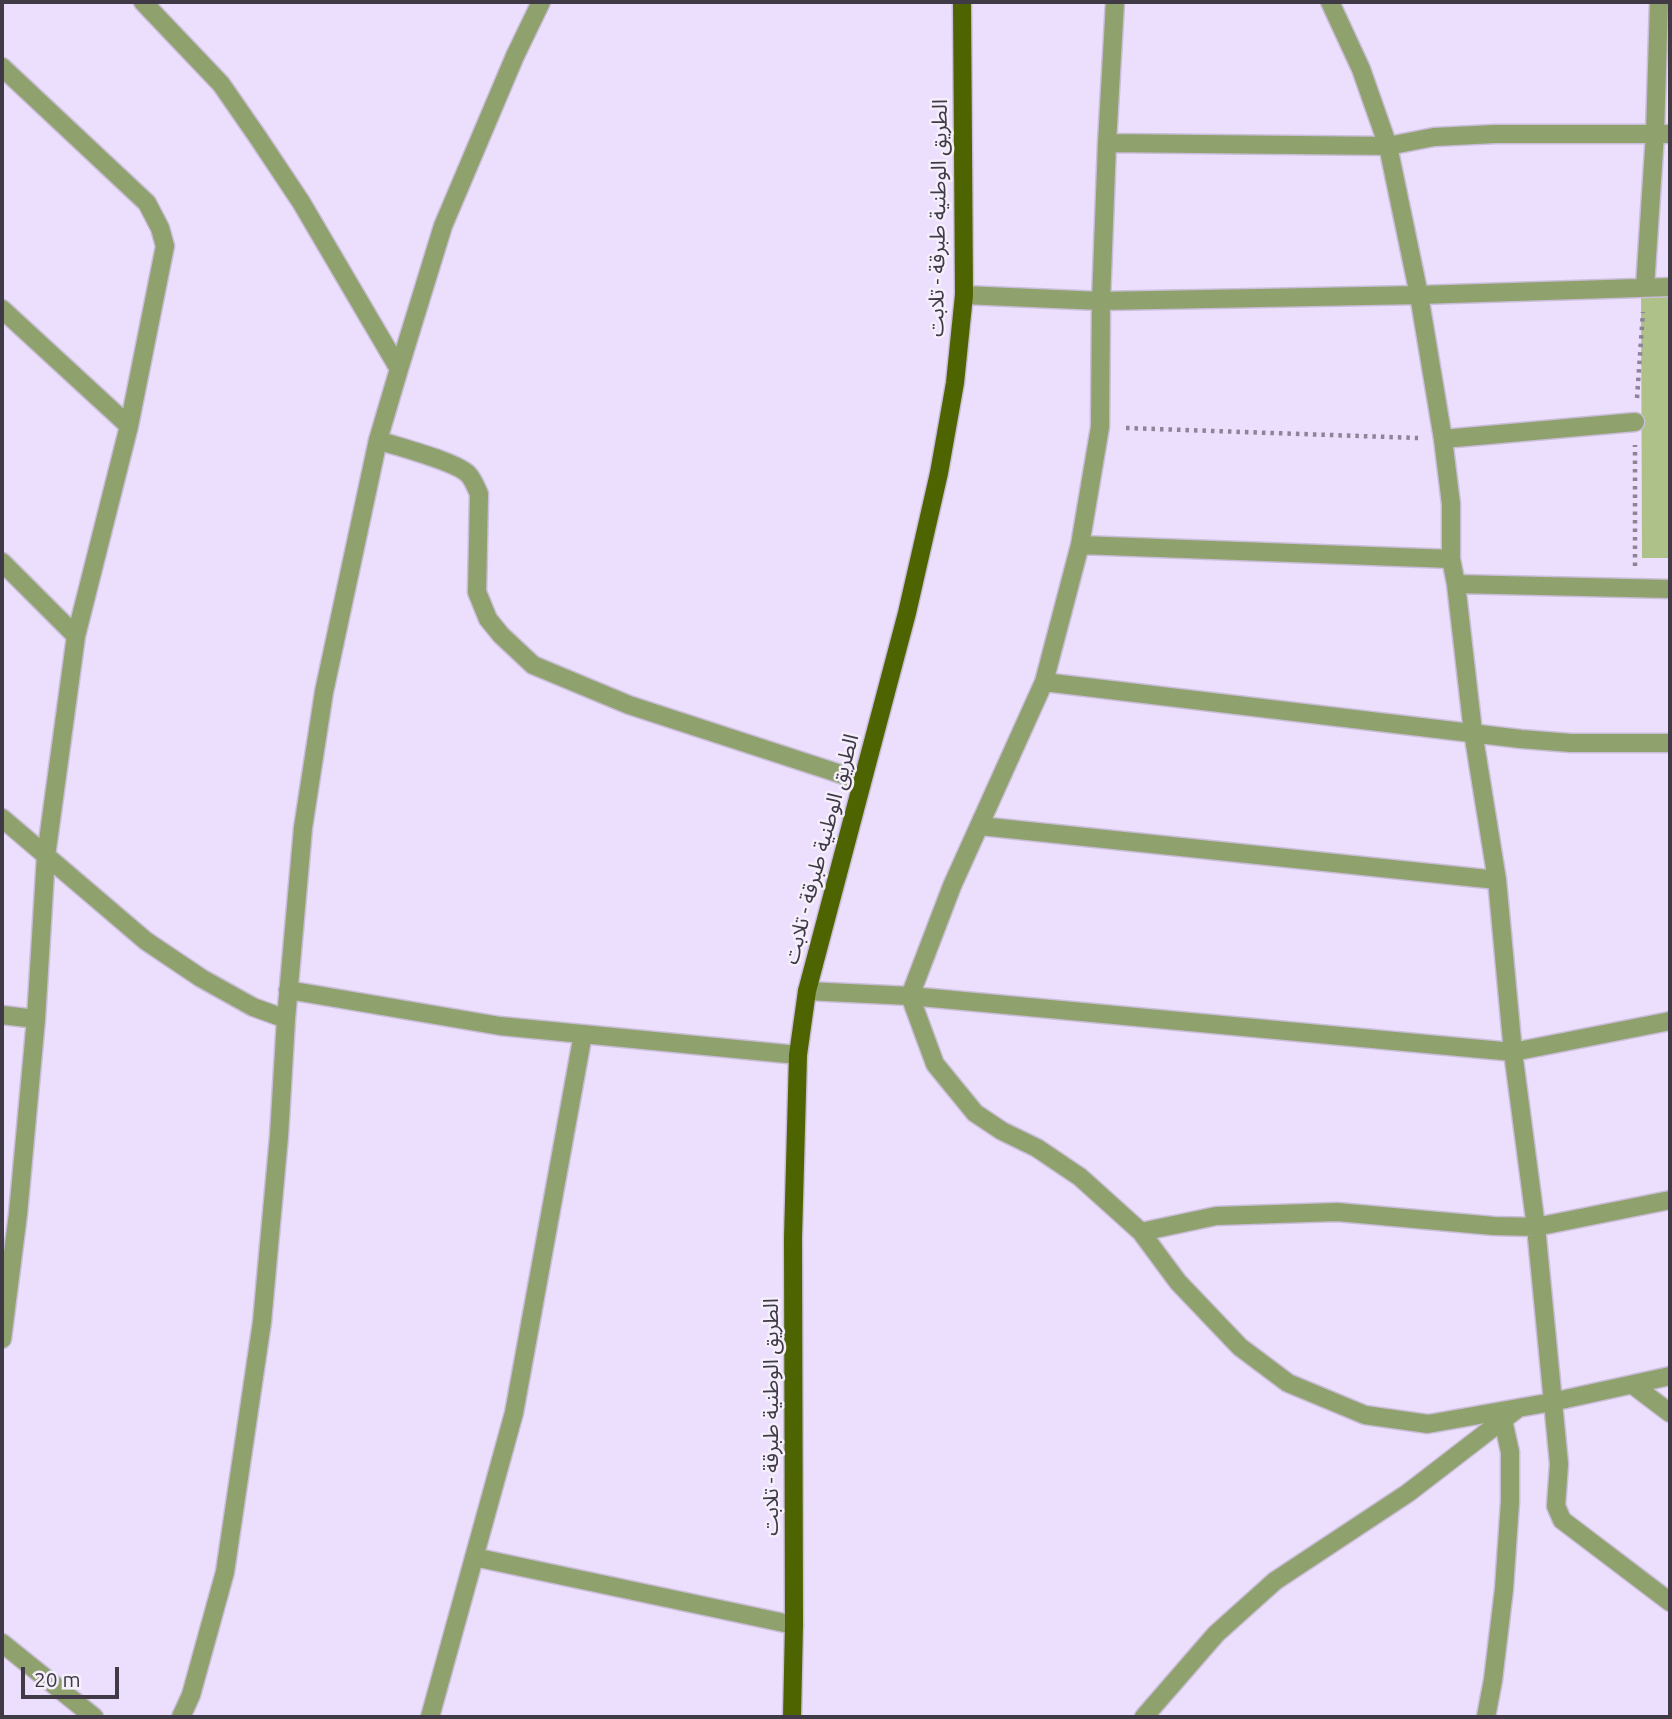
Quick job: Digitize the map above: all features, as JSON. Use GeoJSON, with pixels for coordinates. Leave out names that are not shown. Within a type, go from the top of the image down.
{"type":"FeatureCollection","features":[{"type":"Feature","properties":{"kind":"main road","name":"الطريق الوطنية طبرقة - تلابت"},"geometry":{"type":"LineString","coordinates":[[792,1717],[793,1238],[798,1055],[807,991],[907,613],[939,473],[955,383],[964,295],[962,2]]}},
{"type":"Feature","properties":{"kind":"street"},"geometry":{"type":"LineString","coordinates":[[143,2],[221,84],[301,202],[398,369]]}},
{"type":"Feature","properties":{"kind":"street"},"geometry":{"type":"LineString","coordinates":[[181,1717],[191,1695],[226,1572],[262,1322],[303,828],[324,692],[378,440],[398,369],[443,226],[515,56],[541,2]]}},
{"type":"Feature","properties":{"kind":"street"},"geometry":{"type":"LineString","coordinates":[[1115,2],[1101,301],[1100,427],[1080,545],[1044,682],[952,886],[910,996],[935,1064],[975,1113],[1002,1131],[1037,1148],[1080,1177],[1141,1232],[1178,1282],[1240,1346],[1288,1383],[1365,1415],[1428,1424],[1552,1402],[1670,1376]]}},
{"type":"Feature","properties":{"kind":"street"},"geometry":{"type":"LineString","coordinates":[[1330,2],[1361,69],[1388,146],[1419,295],[1443,439],[1451,504],[1451,559],[1473,732],[1497,880],[1513,1052],[1536,1227],[1559,1464],[1556,1506],[1562,1520],[1670,1602]]}},
{"type":"Feature","properties":{"kind":"street"},"geometry":{"type":"LineString","coordinates":[[1644,287],[1662,134],[1659,2]]}},
{"type":"Feature","properties":{"kind":"street"},"geometry":{"type":"LineString","coordinates":[[2,67],[147,203],[160,228],[165,246],[129,426],[76,636],[46,856],[36,1020],[10,1212],[2,1339]]}},
{"type":"Feature","properties":{"kind":"street"},"geometry":{"type":"LineString","coordinates":[[1107,143],[1388,146],[1434,137],[1495,134],[1662,134]]}},
{"type":"Feature","properties":{"kind":"street"},"geometry":{"type":"LineString","coordinates":[[964,295],[1101,301],[1670,287]]}},
{"type":"Feature","properties":{"kind":"street"},"geometry":{"type":"LineString","coordinates":[[2,309],[129,426]]}},
{"type":"Feature","properties":{"kind":"street"},"geometry":{"type":"LineString","coordinates":[[1443,439],[1635,422]]}},
{"type":"Feature","properties":{"kind":"street"},"geometry":{"type":"LineString","coordinates":[[378,440],[449,463],[467,472],[479,494],[477,592],[488,618],[500,635],[533,665],[629,705],[862,781]]}},
{"type":"Feature","properties":{"kind":"street"},"geometry":{"type":"LineString","coordinates":[[1080,545],[1451,559]]}},
{"type":"Feature","properties":{"kind":"street"},"geometry":{"type":"LineString","coordinates":[[2,562],[76,636]]}},
{"type":"Feature","properties":{"kind":"street"},"geometry":{"type":"LineString","coordinates":[[1456,584],[1670,589]]}},
{"type":"Feature","properties":{"kind":"street"},"geometry":{"type":"LineString","coordinates":[[1044,682],[1521,739],[1571,743],[1670,743]]}},
{"type":"Feature","properties":{"kind":"street"},"geometry":{"type":"LineString","coordinates":[[6,826],[46,856],[146,941],[201,978],[253,1007],[286,1019]]}},
{"type":"Feature","properties":{"kind":"street"},"geometry":{"type":"LineString","coordinates":[[980,826],[1497,880]]}},
{"type":"Feature","properties":{"kind":"street"},"geometry":{"type":"LineString","coordinates":[[288,990],[500,1026],[798,1055]]}},
{"type":"Feature","properties":{"kind":"street"},"geometry":{"type":"LineString","coordinates":[[807,991],[910,996],[1513,1052],[1670,1021]]}},
{"type":"Feature","properties":{"kind":"street"},"geometry":{"type":"LineString","coordinates":[[2,1015],[36,1020]]}},
{"type":"Feature","properties":{"kind":"street"},"geometry":{"type":"LineString","coordinates":[[430,1717],[514,1413],[583,1034]]}},
{"type":"Feature","properties":{"kind":"street"},"geometry":{"type":"LineString","coordinates":[[1141,1232],[1216,1216],[1337,1212],[1494,1226],[1536,1227],[1670,1200]]}},
{"type":"Feature","properties":{"kind":"street"},"geometry":{"type":"LineString","coordinates":[[1633,1385],[1670,1413]]}},
{"type":"Feature","properties":{"kind":"street"},"geometry":{"type":"LineString","coordinates":[[1144,1717],[1216,1634],[1275,1581],[1408,1493],[1519,1408]]}},
{"type":"Feature","properties":{"kind":"street"},"geometry":{"type":"LineString","coordinates":[[1486,1717],[1504,1590],[1510,1502],[1510,1451],[1503,1420]]}},
{"type":"Feature","properties":{"kind":"street"},"geometry":{"type":"LineString","coordinates":[[474,1557],[794,1625]]}},
{"type":"Feature","properties":{"kind":"street"},"geometry":{"type":"LineString","coordinates":[[2,1643],[94,1717]]}},
{"type":"Feature","properties":{"kind":"path"},"geometry":{"type":"LineString","coordinates":[[1100,427],[1443,439]]}},
{"type":"Feature","properties":{"kind":"green space"},"geometry":{"type":"Polygon","coordinates":[[[1641,284],[1670,284],[1670,558],[1642,558],[1641,284]]]}}]}
